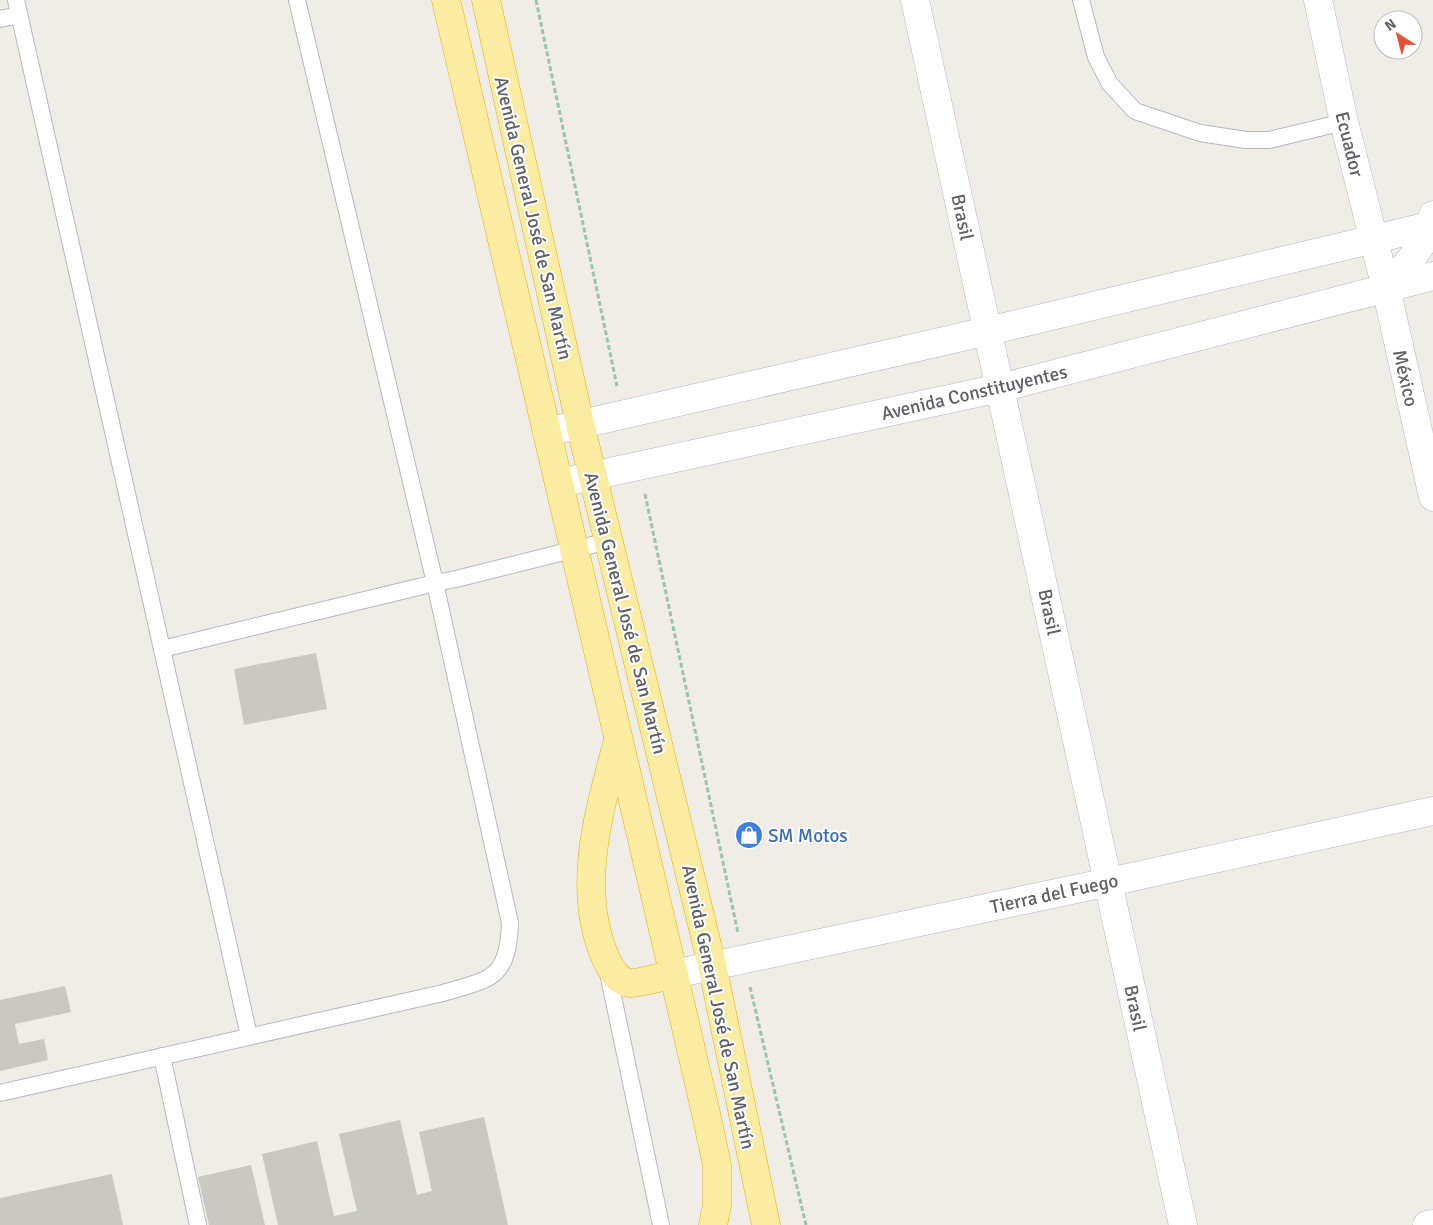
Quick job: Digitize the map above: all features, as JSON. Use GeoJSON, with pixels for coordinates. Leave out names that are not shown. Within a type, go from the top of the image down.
{"type":"FeatureCollection","features":[{"type":"Feature","properties":{"kind":"highway","name":"Avenida General José de San Martín"},"geometry":{"type":"LineString","coordinates":[[446,0],[619,737],[717,1165],[717,1205],[713,1225]]}},
{"type":"Feature","properties":{"kind":"highway","name":"Avenida General José de San Martín"},"geometry":{"type":"LineString","coordinates":[[486,0],[592,476],[712,965],[766,1225]]}},
{"type":"Feature","properties":{"kind":"highway"},"geometry":{"type":"LineString","coordinates":[[619,737],[597,819],[591,868],[593,907],[597,932],[610,967],[620,979],[622,994],[674,974]]}},
{"type":"Feature","properties":{"kind":"street","name":"Brasil"},"geometry":{"type":"LineString","coordinates":[[915,0],[1183,1225]]}},
{"type":"Feature","properties":{"kind":"street","name":"Ecuador"},"geometry":{"type":"LineString","coordinates":[[1318,0],[1344,122],[1386,288]]}},
{"type":"Feature","properties":{"kind":"street"},"geometry":{"type":"LineString","coordinates":[[547,432],[1373,240],[1432,222]]}},
{"type":"Feature","properties":{"kind":"street"},"geometry":{"type":"LineString","coordinates":[[1386,288],[1423,242],[1432,222]]}},
{"type":"Feature","properties":{"kind":"street","name":"Avenida Constituyentes"},"geometry":{"type":"LineString","coordinates":[[559,483],[1000,388],[1433,276]]}},
{"type":"Feature","properties":{"kind":"street","name":"México"},"geometry":{"type":"LineString","coordinates":[[1386,288],[1433,493]]}},
{"type":"Feature","properties":{"kind":"street","name":"Tierra del Fuego"},"geometry":{"type":"LineString","coordinates":[[674,974],[1433,811]]}},
{"type":"Feature","properties":{"kind":"street"},"geometry":{"type":"LineString","coordinates":[[1427,1225],[1433,1224]]}},
{"type":"Feature","properties":{"kind":"lane"},"geometry":{"type":"LineString","coordinates":[[0,1093],[443,993],[486,980],[503,963],[509,945],[510,922],[434,583],[297,0]]}},
{"type":"Feature","properties":{"kind":"lane"},"geometry":{"type":"LineString","coordinates":[[1081,0],[1096,57],[1110,84],[1135,112],[1200,132],[1246,140],[1269,140],[1344,122]]}},
{"type":"Feature","properties":{"kind":"lane"},"geometry":{"type":"LineString","coordinates":[[0,19],[18,8],[249,1036]]}},
{"type":"Feature","properties":{"kind":"lane"},"geometry":{"type":"LineString","coordinates":[[162,649],[456,579],[608,540]]}},
{"type":"Feature","properties":{"kind":"lane"},"geometry":{"type":"LineString","coordinates":[[622,994],[661,1225]]}},
{"type":"Feature","properties":{"kind":"lane"},"geometry":{"type":"LineString","coordinates":[[162,1056],[198,1225]]}},
{"type":"Feature","properties":{"kind":"path"},"geometry":{"type":"LineString","coordinates":[[536,0],[623,414]]}},
{"type":"Feature","properties":{"kind":"path"},"geometry":{"type":"LineString","coordinates":[[639,465],[744,959],[806,1225]]}},
{"type":"Feature","properties":{"kind":"building"},"geometry":{"type":"Polygon","coordinates":[[[316,653],[327,709],[244,725],[234,669],[316,653]]]}},
{"type":"Feature","properties":{"kind":"building"},"geometry":{"type":"Polygon","coordinates":[[[65,986],[71,1012],[15,1024],[19,1044],[44,1039],[48,1060],[0,1071],[0,1000],[65,986]]]}},
{"type":"Feature","properties":{"kind":"building"},"geometry":{"type":"Polygon","coordinates":[[[484,1117],[508,1225],[278,1225],[262,1154],[317,1141],[334,1216],[357,1211],[339,1134],[400,1120],[417,1195],[432,1191],[419,1132],[484,1117]]]}},
{"type":"Feature","properties":{"kind":"building"},"geometry":{"type":"Polygon","coordinates":[[[251,1165],[265,1225],[209,1225],[198,1177],[251,1165]]]}},
{"type":"Feature","properties":{"kind":"building"},"geometry":{"type":"Polygon","coordinates":[[[112,1174],[123,1225],[0,1225],[0,1198],[112,1174]]]}},
{"type":"Feature","properties":{"kind":"place","name":"SM Motos"},"geometry":{"type":"Point","coordinates":[749,835]}}]}
